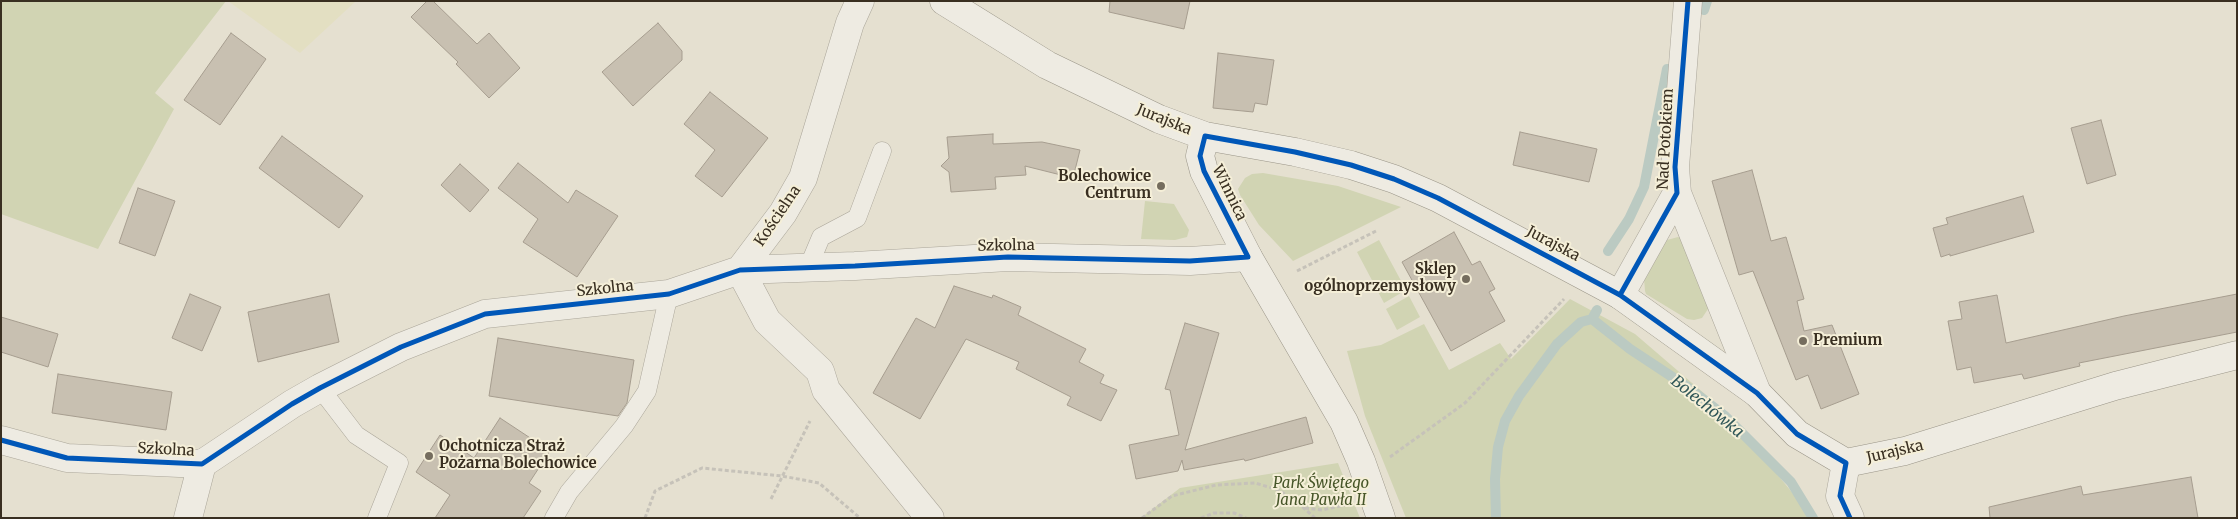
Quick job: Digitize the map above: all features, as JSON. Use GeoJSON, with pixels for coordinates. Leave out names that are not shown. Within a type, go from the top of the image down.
{"type":"FeatureCollection","features":[{"type":"Feature","properties":{"kind":"street","name":"Kościelna"},"geometry":{"type":"LineString","coordinates":[[740,270],[782,213],[803,178],[850,23],[860,1]]}},
{"type":"Feature","properties":{"kind":"street","name":"Jurajska"},"geometry":{"type":"LineString","coordinates":[[944,1],[1001,38],[1083,84],[1159,119],[1205,136],[1314,156],[1351,165],[1394,179],[1438,198],[1620,295],[1698,349],[1756,393],[1797,434],[1846,463],[1905,451],[2115,386],[2237,355]]}},
{"type":"Feature","properties":{"kind":"street","name":"Nad Potokiem"},"geometry":{"type":"LineString","coordinates":[[1688,1],[1675,167],[1677,194],[1756,393]]}},
{"type":"Feature","properties":{"kind":"street","name":"Winnica"},"geometry":{"type":"LineString","coordinates":[[1205,136],[1200,156],[1204,171],[1248,257],[1344,422],[1361,461],[1381,518]]}},
{"type":"Feature","properties":{"kind":"street","name":"Nad Potokiem"},"geometry":{"type":"LineString","coordinates":[[1620,295],[1677,194]]}},
{"type":"Feature","properties":{"kind":"street","name":"Szkolna"},"geometry":{"type":"LineString","coordinates":[[1,440],[67,458],[202,464],[292,404],[320,388],[401,347],[485,314],[669,294],[740,270],[1008,257],[1190,260],[1248,257]]}},
{"type":"Feature","properties":{"kind":"street"},"geometry":{"type":"LineString","coordinates":[[740,270],[767,321],[820,370],[826,390],[930,518]]}},
{"type":"Feature","properties":{"kind":"street"},"geometry":{"type":"LineString","coordinates":[[1846,463],[1840,496],[1850,518]]}},
{"type":"Feature","properties":{"kind":"street"},"geometry":{"type":"LineString","coordinates":[[188,518],[202,464]]}},
{"type":"Feature","properties":{"kind":"lane"},"geometry":{"type":"LineString","coordinates":[[808,268],[821,237],[857,218],[882,151]]}},
{"type":"Feature","properties":{"kind":"lane"},"geometry":{"type":"LineString","coordinates":[[554,518],[568,492],[624,426],[647,391],[669,294]]}},
{"type":"Feature","properties":{"kind":"lane"},"geometry":{"type":"LineString","coordinates":[[320,388],[356,435],[399,463],[377,518]]}},
{"type":"Feature","properties":{"kind":"path"},"geometry":{"type":"LineString","coordinates":[[1297,272],[1378,230]]}},
{"type":"Feature","properties":{"kind":"path"},"geometry":{"type":"LineString","coordinates":[[1387,459],[1465,403],[1570,293]]}},
{"type":"Feature","properties":{"kind":"path"},"geometry":{"type":"LineString","coordinates":[[771,499],[810,421]]}},
{"type":"Feature","properties":{"kind":"path"},"geometry":{"type":"LineString","coordinates":[[645,518],[656,491],[702,468],[782,476],[819,483],[860,518]]}},
{"type":"Feature","properties":{"kind":"path"},"geometry":{"type":"LineString","coordinates":[[1142,518],[1172,496],[1216,486],[1255,483],[1279,490],[1298,503],[1314,518]]}},
{"type":"Feature","properties":{"kind":"path"},"geometry":{"type":"LineString","coordinates":[[1201,518],[1214,513],[1234,513],[1246,518]]}},
{"type":"Feature","properties":{"kind":"shaded area"},"geometry":{"type":"Polygon","coordinates":[[[228,1],[356,1],[300,53],[228,1]]]}},
{"type":"Feature","properties":{"kind":"green space"},"geometry":{"type":"Polygon","coordinates":[[[1,1],[226,1],[155,93],[174,109],[98,249],[1,214],[1,1]]]}},
{"type":"Feature","properties":{"kind":"green space"},"geometry":{"type":"Polygon","coordinates":[[[1263,173],[1338,186],[1401,207],[1293,261],[1259,225],[1240,195],[1238,189],[1245,178],[1252,174],[1263,173]]]}},
{"type":"Feature","properties":{"kind":"green space"},"geometry":{"type":"Polygon","coordinates":[[[1145,201],[1174,204],[1189,230],[1187,237],[1175,240],[1141,239],[1145,201]]]}},
{"type":"Feature","properties":{"kind":"green space"},"geometry":{"type":"Polygon","coordinates":[[[1678,237],[1685,239],[1710,306],[1702,318],[1694,320],[1687,319],[1646,294],[1645,291],[1644,278],[1662,246],[1667,240],[1678,237]]]}},
{"type":"Feature","properties":{"kind":"green space"},"geometry":{"type":"Polygon","coordinates":[[[1379,240],[1406,290],[1384,303],[1357,252],[1379,240]]]}},
{"type":"Feature","properties":{"kind":"green space"},"geometry":{"type":"Polygon","coordinates":[[[1409,296],[1420,317],[1397,330],[1386,309],[1409,296]]]}},
{"type":"Feature","properties":{"kind":"green space"},"geometry":{"type":"Polygon","coordinates":[[[1570,299],[1635,334],[1727,413],[1813,518],[1406,518],[1365,416],[1347,351],[1381,345],[1424,324],[1449,370],[1500,343],[1511,359],[1570,299]]]}},
{"type":"Feature","properties":{"kind":"green space","name":"Park Świętego Jana Pawła II"},"geometry":{"type":"Polygon","coordinates":[[[1338,463],[1360,518],[1141,518],[1180,488],[1338,463]]]}},
{"type":"Feature","properties":{"kind":"building"},"geometry":{"type":"Polygon","coordinates":[[[427,1],[433,1],[477,44],[489,33],[520,68],[489,98],[456,64],[458,62],[411,17],[427,1]]]}},
{"type":"Feature","properties":{"kind":"building"},"geometry":{"type":"Polygon","coordinates":[[[1110,1],[1190,1],[1184,29],[1109,12],[1110,1]]]}},
{"type":"Feature","properties":{"kind":"building"},"geometry":{"type":"Polygon","coordinates":[[[658,23],[682,51],[682,60],[633,106],[602,72],[658,23]]]}},
{"type":"Feature","properties":{"kind":"building"},"geometry":{"type":"Polygon","coordinates":[[[231,33],[266,59],[220,125],[184,100],[231,33]]]}},
{"type":"Feature","properties":{"kind":"building"},"geometry":{"type":"Polygon","coordinates":[[[1218,53],[1274,60],[1267,105],[1255,103],[1253,112],[1213,108],[1218,53]]]}},
{"type":"Feature","properties":{"kind":"building"},"geometry":{"type":"Polygon","coordinates":[[[710,92],[768,138],[722,197],[695,176],[715,150],[684,124],[710,92]]]}},
{"type":"Feature","properties":{"kind":"building"},"geometry":{"type":"Polygon","coordinates":[[[2101,120],[2116,175],[2087,184],[2071,128],[2101,120]]]}},
{"type":"Feature","properties":{"kind":"building"},"geometry":{"type":"Polygon","coordinates":[[[1520,132],[1597,149],[1589,182],[1513,165],[1520,132]]]}},
{"type":"Feature","properties":{"kind":"building"},"geometry":{"type":"Polygon","coordinates":[[[993,134],[993,144],[1042,142],[1080,150],[1073,178],[1025,166],[1026,175],[995,177],[996,189],[951,192],[949,172],[941,166],[949,158],[947,137],[993,134]]]}},
{"type":"Feature","properties":{"kind":"building"},"geometry":{"type":"Polygon","coordinates":[[[282,136],[363,196],[339,228],[259,168],[282,136]]]}},
{"type":"Feature","properties":{"kind":"building"},"geometry":{"type":"Polygon","coordinates":[[[518,163],[568,203],[576,190],[618,216],[577,277],[523,242],[538,219],[498,188],[518,163]]]}},
{"type":"Feature","properties":{"kind":"building"},"geometry":{"type":"Polygon","coordinates":[[[460,164],[489,190],[470,212],[441,185],[460,164]]]}},
{"type":"Feature","properties":{"kind":"building"},"geometry":{"type":"Polygon","coordinates":[[[1752,170],[1771,241],[1786,237],[1804,299],[1797,301],[1804,331],[1832,325],[1859,394],[1821,409],[1808,375],[1796,380],[1753,271],[1739,275],[1712,181],[1752,170]]]}},
{"type":"Feature","properties":{"kind":"building"},"geometry":{"type":"Polygon","coordinates":[[[138,188],[175,201],[155,256],[119,243],[138,188]]]}},
{"type":"Feature","properties":{"kind":"building"},"geometry":{"type":"Polygon","coordinates":[[[2023,196],[2034,232],[1941,257],[1933,228],[1948,224],[1946,218],[2023,196]]]}},
{"type":"Feature","properties":{"kind":"building"},"geometry":{"type":"Polygon","coordinates":[[[1454,232],[1472,265],[1480,261],[1495,289],[1489,292],[1505,321],[1451,351],[1402,262],[1454,232]]]}},
{"type":"Feature","properties":{"kind":"building"},"geometry":{"type":"Polygon","coordinates":[[[954,286],[992,298],[993,295],[1021,307],[1018,315],[1086,349],[1079,362],[1104,375],[1100,383],[1117,390],[1101,421],[1067,405],[1071,397],[1016,369],[1019,362],[966,339],[920,419],[873,393],[916,318],[935,328],[954,286]]]}},
{"type":"Feature","properties":{"kind":"building"},"geometry":{"type":"Polygon","coordinates":[[[190,294],[221,307],[202,351],[172,338],[190,294]]]}},
{"type":"Feature","properties":{"kind":"building"},"geometry":{"type":"Polygon","coordinates":[[[329,294],[339,342],[258,362],[248,312],[329,294]]]}},
{"type":"Feature","properties":{"kind":"building"},"geometry":{"type":"Polygon","coordinates":[[[2237,294],[2237,332],[2079,363],[2080,366],[2024,379],[2022,374],[1974,383],[1971,367],[1957,370],[1948,321],[1962,319],[1959,302],[1997,295],[2006,343],[2124,316],[2237,294]]]}},
{"type":"Feature","properties":{"kind":"building"},"geometry":{"type":"Polygon","coordinates":[[[1,317],[58,334],[48,367],[1,352],[1,317]]]}},
{"type":"Feature","properties":{"kind":"building"},"geometry":{"type":"Polygon","coordinates":[[[1185,323],[1219,333],[1185,450],[1306,417],[1313,443],[1245,461],[1244,459],[1184,470],[1182,460],[1178,471],[1136,479],[1129,445],[1179,435],[1170,390],[1165,389],[1185,323]]]}},
{"type":"Feature","properties":{"kind":"building"},"geometry":{"type":"Polygon","coordinates":[[[498,338],[634,360],[627,403],[618,416],[489,396],[498,338]]]}},
{"type":"Feature","properties":{"kind":"building"},"geometry":{"type":"Polygon","coordinates":[[[58,374],[172,392],[166,430],[52,413],[58,374]]]}},
{"type":"Feature","properties":{"kind":"building"},"geometry":{"type":"Polygon","coordinates":[[[500,418],[550,451],[529,483],[541,491],[523,518],[435,518],[450,495],[416,472],[440,435],[474,458],[500,418]]]}},
{"type":"Feature","properties":{"kind":"building"},"geometry":{"type":"Polygon","coordinates":[[[2191,477],[2198,518],[1990,518],[1989,507],[2081,486],[2083,495],[2191,477]]]}},
{"type":"Feature","properties":{"kind":"waterway","name":"Bolechówka"},"geometry":{"type":"LineString","coordinates":[[1704,10],[1707,1]]}},
{"type":"Feature","properties":{"kind":"waterway","name":"Bolechówka"},"geometry":{"type":"LineString","coordinates":[[1608,251],[1629,219],[1644,187],[1667,69]]}},
{"type":"Feature","properties":{"kind":"waterway","name":"Bolechówka"},"geometry":{"type":"LineString","coordinates":[[1597,310],[1592,319],[1630,349],[1686,386],[1725,416],[1791,482],[1813,518]]}},
{"type":"Feature","properties":{"kind":"waterway"},"geometry":{"type":"LineString","coordinates":[[1496,518],[1495,479],[1498,447],[1505,421],[1519,396],[1557,344],[1581,322],[1592,319]]}},
{"type":"Feature","properties":{"kind":"cycle path"},"geometry":{"type":"LineString","coordinates":[[1620,295],[1677,193],[1675,167],[1688,1]]}},
{"type":"Feature","properties":{"kind":"cycle path"},"geometry":{"type":"LineString","coordinates":[[1,440],[67,458],[202,464],[292,404],[320,388],[401,347],[485,314],[669,294],[740,270],[855,266],[1008,257],[1190,261],[1248,257],[1204,171],[1200,156],[1205,136],[1295,152],[1351,165],[1394,179],[1438,198],[1620,295],[1757,393],[1797,434],[1846,463],[1840,496],[1850,518]]}},
{"type":"Feature","properties":{"kind":"place","name":"Bolechowice Centrum"},"geometry":{"type":"Point","coordinates":[1161,186]}},
{"type":"Feature","properties":{"kind":"place","name":"Sklep ogólnoprzemysłowy"},"geometry":{"type":"Point","coordinates":[1466,279]}},
{"type":"Feature","properties":{"kind":"place","name":"Premium"},"geometry":{"type":"Point","coordinates":[1803,341]}},
{"type":"Feature","properties":{"kind":"place","name":"Ochotnicza Straż Pożarna Bolechowice"},"geometry":{"type":"Point","coordinates":[429,456]}}]}
